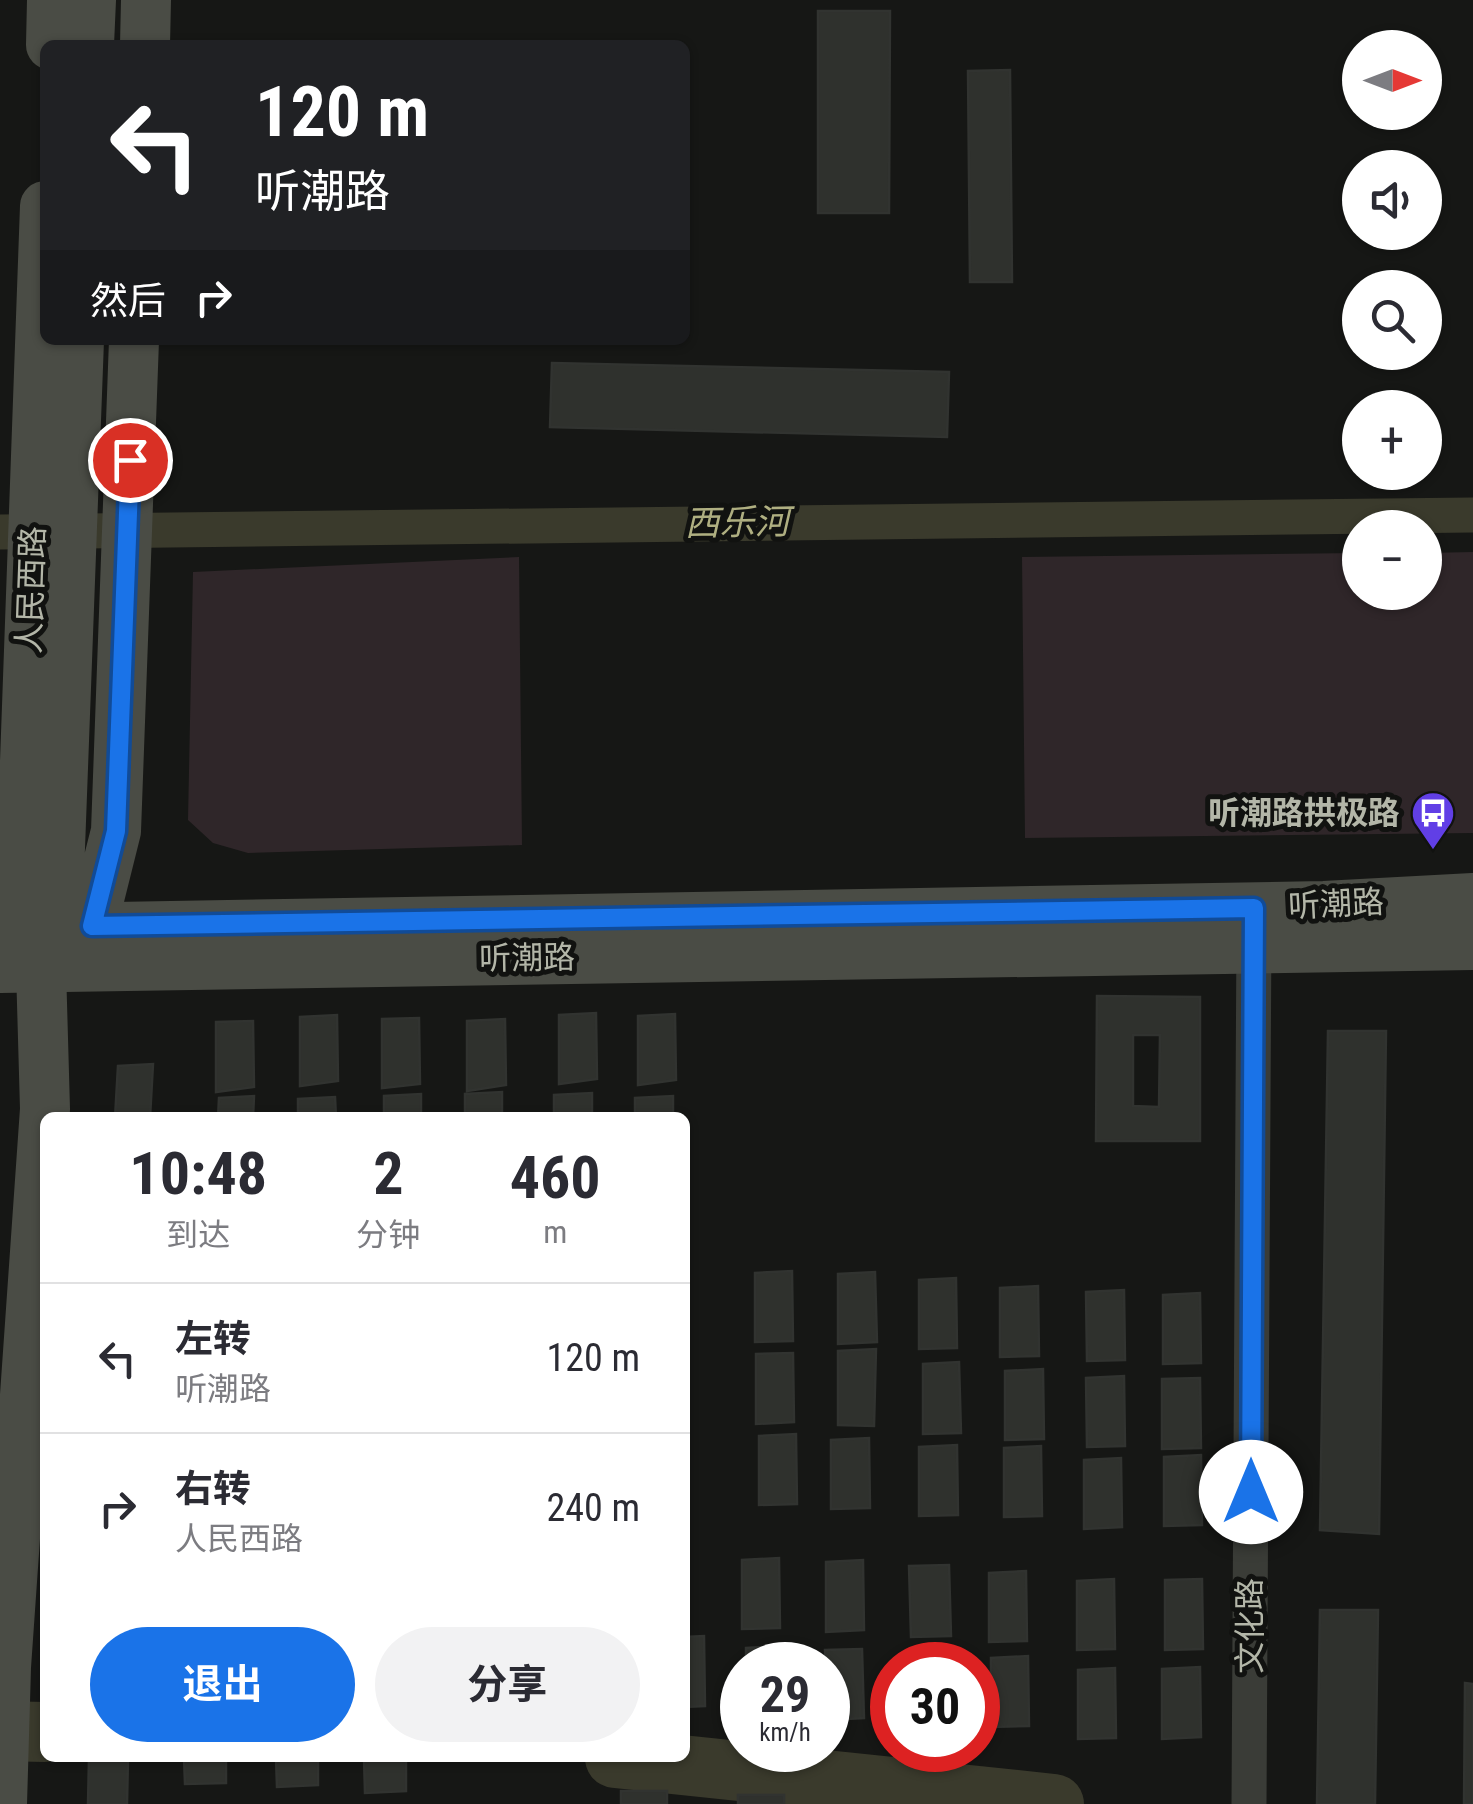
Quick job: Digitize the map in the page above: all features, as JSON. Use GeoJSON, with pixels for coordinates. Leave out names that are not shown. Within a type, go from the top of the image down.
{"type":"FeatureCollection","features":[{"type":"Feature","properties":{"kind":"main road"},"geometry":{"type":"LineString","coordinates":[[51,40],[52,0]]}},
{"type":"Feature","properties":{"kind":"main road"},"geometry":{"type":"LineString","coordinates":[[89,40],[91,0]]}},
{"type":"Feature","properties":{"kind":"main road"},"geometry":{"type":"LineString","coordinates":[[145,40],[146,0]]}},
{"type":"Feature","properties":{"kind":"main road","name":"人民西路"},"geometry":{"type":"LineString","coordinates":[[45,1112],[30,942],[50,606],[55,457],[51,345]]}},
{"type":"Feature","properties":{"kind":"main road","name":"人民西路"},"geometry":{"type":"LineString","coordinates":[[55,457],[77,345]]}},
{"type":"Feature","properties":{"kind":"main road","name":"人民西路"},"geometry":{"type":"LineString","coordinates":[[30,942],[116,831],[134,345]]}},
{"type":"Feature","properties":{"kind":"main road","name":"听潮路"},"geometry":{"type":"LineString","coordinates":[[30,942],[1254,927],[1473,898]]}},
{"type":"Feature","properties":{"kind":"main road","name":"听潮路"},"geometry":{"type":"LineString","coordinates":[[30,942],[1254,927],[1473,944]]}},
{"type":"Feature","properties":{"kind":"main road","name":"人民西路"},"geometry":{"type":"LineString","coordinates":[[2,1804],[6,1670],[40,1181]]}},
{"type":"Feature","properties":{"kind":"street","name":"文化路"},"geometry":{"type":"LineString","coordinates":[[1249,1804],[1254,927]]}},
{"type":"Feature","properties":{"kind":"shaded area"},"geometry":{"type":"Polygon","coordinates":[[[1473,552],[1473,833],[1025,838],[1022,557],[1342,553],[1342,610],[1442,610],[1442,553],[1473,552]]]}},
{"type":"Feature","properties":{"kind":"shaded area"},"geometry":{"type":"Polygon","coordinates":[[[519,557],[522,845],[248,853],[213,843],[188,820],[193,572],[519,557]]]}},
{"type":"Feature","properties":{"kind":"building"},"geometry":{"type":"Polygon","coordinates":[[[818,11],[890,11],[889,213],[818,213],[818,11]]]}},
{"type":"Feature","properties":{"kind":"building"},"geometry":{"type":"Polygon","coordinates":[[[1010,70],[1012,282],[970,282],[968,71],[1010,70]]]}},
{"type":"Feature","properties":{"kind":"building"},"geometry":{"type":"Polygon","coordinates":[[[552,363],[949,372],[947,437],[550,427],[552,363]]]}},
{"type":"Feature","properties":{"kind":"building"},"geometry":{"type":"Polygon","coordinates":[[[1097,996],[1200,997],[1200,1141],[1096,1141],[1097,996]],[[1133,1035],[1133,1106],[1159,1107],[1160,1035],[1133,1035]]]}},
{"type":"Feature","properties":{"kind":"building"},"geometry":{"type":"Polygon","coordinates":[[[596,1013],[597,1079],[559,1084],[559,1015],[596,1013]]]}},
{"type":"Feature","properties":{"kind":"building"},"geometry":{"type":"Polygon","coordinates":[[[675,1014],[676,1080],[638,1085],[638,1016],[675,1014]]]}},
{"type":"Feature","properties":{"kind":"building"},"geometry":{"type":"Polygon","coordinates":[[[337,1015],[338,1081],[300,1086],[300,1017],[337,1015]]]}},
{"type":"Feature","properties":{"kind":"building"},"geometry":{"type":"Polygon","coordinates":[[[419,1018],[420,1084],[382,1088],[382,1019],[419,1018]]]}},
{"type":"Feature","properties":{"kind":"building"},"geometry":{"type":"Polygon","coordinates":[[[505,1019],[506,1085],[467,1091],[467,1021],[505,1019]]]}},
{"type":"Feature","properties":{"kind":"building"},"geometry":{"type":"Polygon","coordinates":[[[253,1021],[254,1087],[216,1092],[216,1022],[253,1021]]]}},
{"type":"Feature","properties":{"kind":"building"},"geometry":{"type":"Polygon","coordinates":[[[1328,1031],[1386,1031],[1379,1534],[1320,1530],[1328,1031]]]}},
{"type":"Feature","properties":{"kind":"building"},"geometry":{"type":"Polygon","coordinates":[[[153,1064],[150,1112],[115,1112],[118,1066],[153,1064]]]}},
{"type":"Feature","properties":{"kind":"building"},"geometry":{"type":"Polygon","coordinates":[[[502,1092],[502,1112],[465,1112],[465,1094],[502,1092]]]}},
{"type":"Feature","properties":{"kind":"building"},"geometry":{"type":"Polygon","coordinates":[[[592,1093],[592,1112],[554,1112],[554,1095],[592,1093]]]}},
{"type":"Feature","properties":{"kind":"building"},"geometry":{"type":"Polygon","coordinates":[[[421,1094],[421,1112],[384,1112],[384,1096],[421,1094]]]}},
{"type":"Feature","properties":{"kind":"building"},"geometry":{"type":"Polygon","coordinates":[[[254,1096],[253,1112],[218,1112],[219,1098],[254,1096]]]}},
{"type":"Feature","properties":{"kind":"building"},"geometry":{"type":"Polygon","coordinates":[[[673,1096],[673,1112],[635,1112],[635,1098],[673,1096]]]}},
{"type":"Feature","properties":{"kind":"building"},"geometry":{"type":"Polygon","coordinates":[[[335,1097],[336,1112],[298,1112],[298,1099],[335,1097]]]}},
{"type":"Feature","properties":{"kind":"building"},"geometry":{"type":"Polygon","coordinates":[[[792,1271],[793,1341],[755,1342],[755,1273],[792,1271]]]}},
{"type":"Feature","properties":{"kind":"building"},"geometry":{"type":"Polygon","coordinates":[[[875,1272],[877,1342],[838,1344],[838,1274],[875,1272]]]}},
{"type":"Feature","properties":{"kind":"building"},"geometry":{"type":"Polygon","coordinates":[[[956,1278],[957,1348],[919,1349],[919,1280],[956,1278]]]}},
{"type":"Feature","properties":{"kind":"building"},"geometry":{"type":"Polygon","coordinates":[[[1038,1286],[1039,1356],[1000,1357],[1000,1288],[1038,1286]]]}},
{"type":"Feature","properties":{"kind":"building"},"geometry":{"type":"Polygon","coordinates":[[[1124,1290],[1125,1360],[1087,1361],[1086,1292],[1124,1290]]]}},
{"type":"Feature","properties":{"kind":"building"},"geometry":{"type":"Polygon","coordinates":[[[1200,1293],[1201,1363],[1163,1364],[1163,1295],[1200,1293]]]}},
{"type":"Feature","properties":{"kind":"building"},"geometry":{"type":"Polygon","coordinates":[[[876,1349],[874,1426],[838,1425],[838,1351],[876,1349]]]}},
{"type":"Feature","properties":{"kind":"building"},"geometry":{"type":"Polygon","coordinates":[[[793,1353],[794,1422],[756,1424],[756,1354],[793,1353]]]}},
{"type":"Feature","properties":{"kind":"building"},"geometry":{"type":"Polygon","coordinates":[[[959,1362],[961,1433],[923,1434],[923,1364],[959,1362]]]}},
{"type":"Feature","properties":{"kind":"building"},"geometry":{"type":"Polygon","coordinates":[[[1043,1369],[1044,1439],[1005,1440],[1005,1371],[1043,1369]]]}},
{"type":"Feature","properties":{"kind":"building"},"geometry":{"type":"Polygon","coordinates":[[[1124,1376],[1125,1446],[1087,1447],[1086,1378],[1124,1376]]]}},
{"type":"Feature","properties":{"kind":"building"},"geometry":{"type":"Polygon","coordinates":[[[1200,1378],[1201,1448],[1162,1449],[1162,1379],[1200,1378]]]}},
{"type":"Feature","properties":{"kind":"building"},"geometry":{"type":"Polygon","coordinates":[[[796,1434],[797,1504],[759,1505],[759,1436],[796,1434]]]}},
{"type":"Feature","properties":{"kind":"building"},"geometry":{"type":"Polygon","coordinates":[[[869,1438],[870,1508],[831,1509],[831,1440],[869,1438]]]}},
{"type":"Feature","properties":{"kind":"building"},"geometry":{"type":"Polygon","coordinates":[[[957,1445],[958,1515],[919,1516],[919,1447],[957,1445]]]}},
{"type":"Feature","properties":{"kind":"building"},"geometry":{"type":"Polygon","coordinates":[[[1041,1446],[1042,1516],[1004,1517],[1004,1448],[1041,1446]]]}},
{"type":"Feature","properties":{"kind":"building"},"geometry":{"type":"Polygon","coordinates":[[[1201,1455],[1202,1525],[1164,1526],[1164,1457],[1201,1455]]]}},
{"type":"Feature","properties":{"kind":"building"},"geometry":{"type":"Polygon","coordinates":[[[1121,1458],[1122,1527],[1084,1529],[1084,1460],[1121,1458]]]}},
{"type":"Feature","properties":{"kind":"building"},"geometry":{"type":"Polygon","coordinates":[[[779,1558],[780,1628],[742,1629],[742,1560],[779,1558]]]}},
{"type":"Feature","properties":{"kind":"building"},"geometry":{"type":"Polygon","coordinates":[[[863,1560],[864,1630],[826,1632],[826,1562],[863,1560]]]}},
{"type":"Feature","properties":{"kind":"building"},"geometry":{"type":"Polygon","coordinates":[[[949,1565],[951,1636],[911,1637],[909,1566],[949,1565]]]}},
{"type":"Feature","properties":{"kind":"building"},"geometry":{"type":"Polygon","coordinates":[[[1026,1571],[1027,1641],[989,1642],[989,1573],[1026,1571]]]}},
{"type":"Feature","properties":{"kind":"building"},"geometry":{"type":"Polygon","coordinates":[[[1114,1579],[1115,1649],[1077,1650],[1077,1581],[1114,1579]]]}},
{"type":"Feature","properties":{"kind":"building"},"geometry":{"type":"Polygon","coordinates":[[[1202,1579],[1203,1649],[1165,1650],[1165,1580],[1202,1579]]]}},
{"type":"Feature","properties":{"kind":"building"},"geometry":{"type":"Polygon","coordinates":[[[1320,1610],[1378,1610],[1375,1804],[1317,1804],[1320,1610]]]}},
{"type":"Feature","properties":{"kind":"building"},"geometry":{"type":"Polygon","coordinates":[[[704,1636],[705,1706],[690,1707],[690,1637],[704,1636]]]}},
{"type":"Feature","properties":{"kind":"building"},"geometry":{"type":"Polygon","coordinates":[[[850,1649],[862,1649],[864,1718],[850,1719],[850,1649]]]}},
{"type":"Feature","properties":{"kind":"building"},"geometry":{"type":"Polygon","coordinates":[[[1028,1656],[1029,1726],[1000,1727],[1000,1658],[1028,1656]]]}},
{"type":"Feature","properties":{"kind":"building"},"geometry":{"type":"Polygon","coordinates":[[[1200,1667],[1201,1737],[1162,1739],[1162,1669],[1200,1667]]]}},
{"type":"Feature","properties":{"kind":"building"},"geometry":{"type":"Polygon","coordinates":[[[1115,1668],[1116,1738],[1078,1739],[1078,1670],[1115,1668]]]}},
{"type":"Feature","properties":{"kind":"building"},"geometry":{"type":"Polygon","coordinates":[[[1465,1683],[1473,1684],[1473,1804],[1464,1804],[1465,1683]]]}},
{"type":"Feature","properties":{"kind":"building"},"geometry":{"type":"Polygon","coordinates":[[[89,1762],[128,1762],[127,1804],[88,1804],[89,1762]]]}},
{"type":"Feature","properties":{"kind":"building"},"geometry":{"type":"Polygon","coordinates":[[[184,1762],[226,1762],[226,1783],[185,1784],[184,1762]]]}},
{"type":"Feature","properties":{"kind":"building"},"geometry":{"type":"Polygon","coordinates":[[[276,1762],[318,1762],[318,1785],[277,1787],[276,1762]]]}},
{"type":"Feature","properties":{"kind":"building"},"geometry":{"type":"Polygon","coordinates":[[[364,1762],[406,1762],[406,1791],[365,1793],[364,1762]]]}},
{"type":"Feature","properties":{"kind":"building"},"geometry":{"type":"Polygon","coordinates":[[[621,1791],[667,1791],[667,1804],[621,1804],[621,1791]]]}},
{"type":"Feature","properties":{"kind":"building"},"geometry":{"type":"Polygon","coordinates":[[[738,1795],[784,1795],[784,1804],[738,1804],[738,1795]]]}},
{"type":"Feature","properties":{"kind":"waterway","name":"西乐河"},"geometry":{"type":"LineString","coordinates":[[0,532],[1473,515]]}},
{"type":"Feature","properties":{"kind":"waterway"},"geometry":{"type":"LineString","coordinates":[[0,1731],[40,1732]]}},
{"type":"Feature","properties":{"kind":"waterway"},"geometry":{"type":"LineString","coordinates":[[653,1762],[1054,1804]]}},
{"type":"Feature","properties":{"kind":"place","name":"听潮路拱极路"},"geometry":{"type":"Point","coordinates":[1433,851]}},
{"type":"Feature","properties":{"kind":"route"},"geometry":{"type":"LineString","coordinates":[[130,460],[116,831],[92,926],[1254,908],[1251,1492]]}}]}
